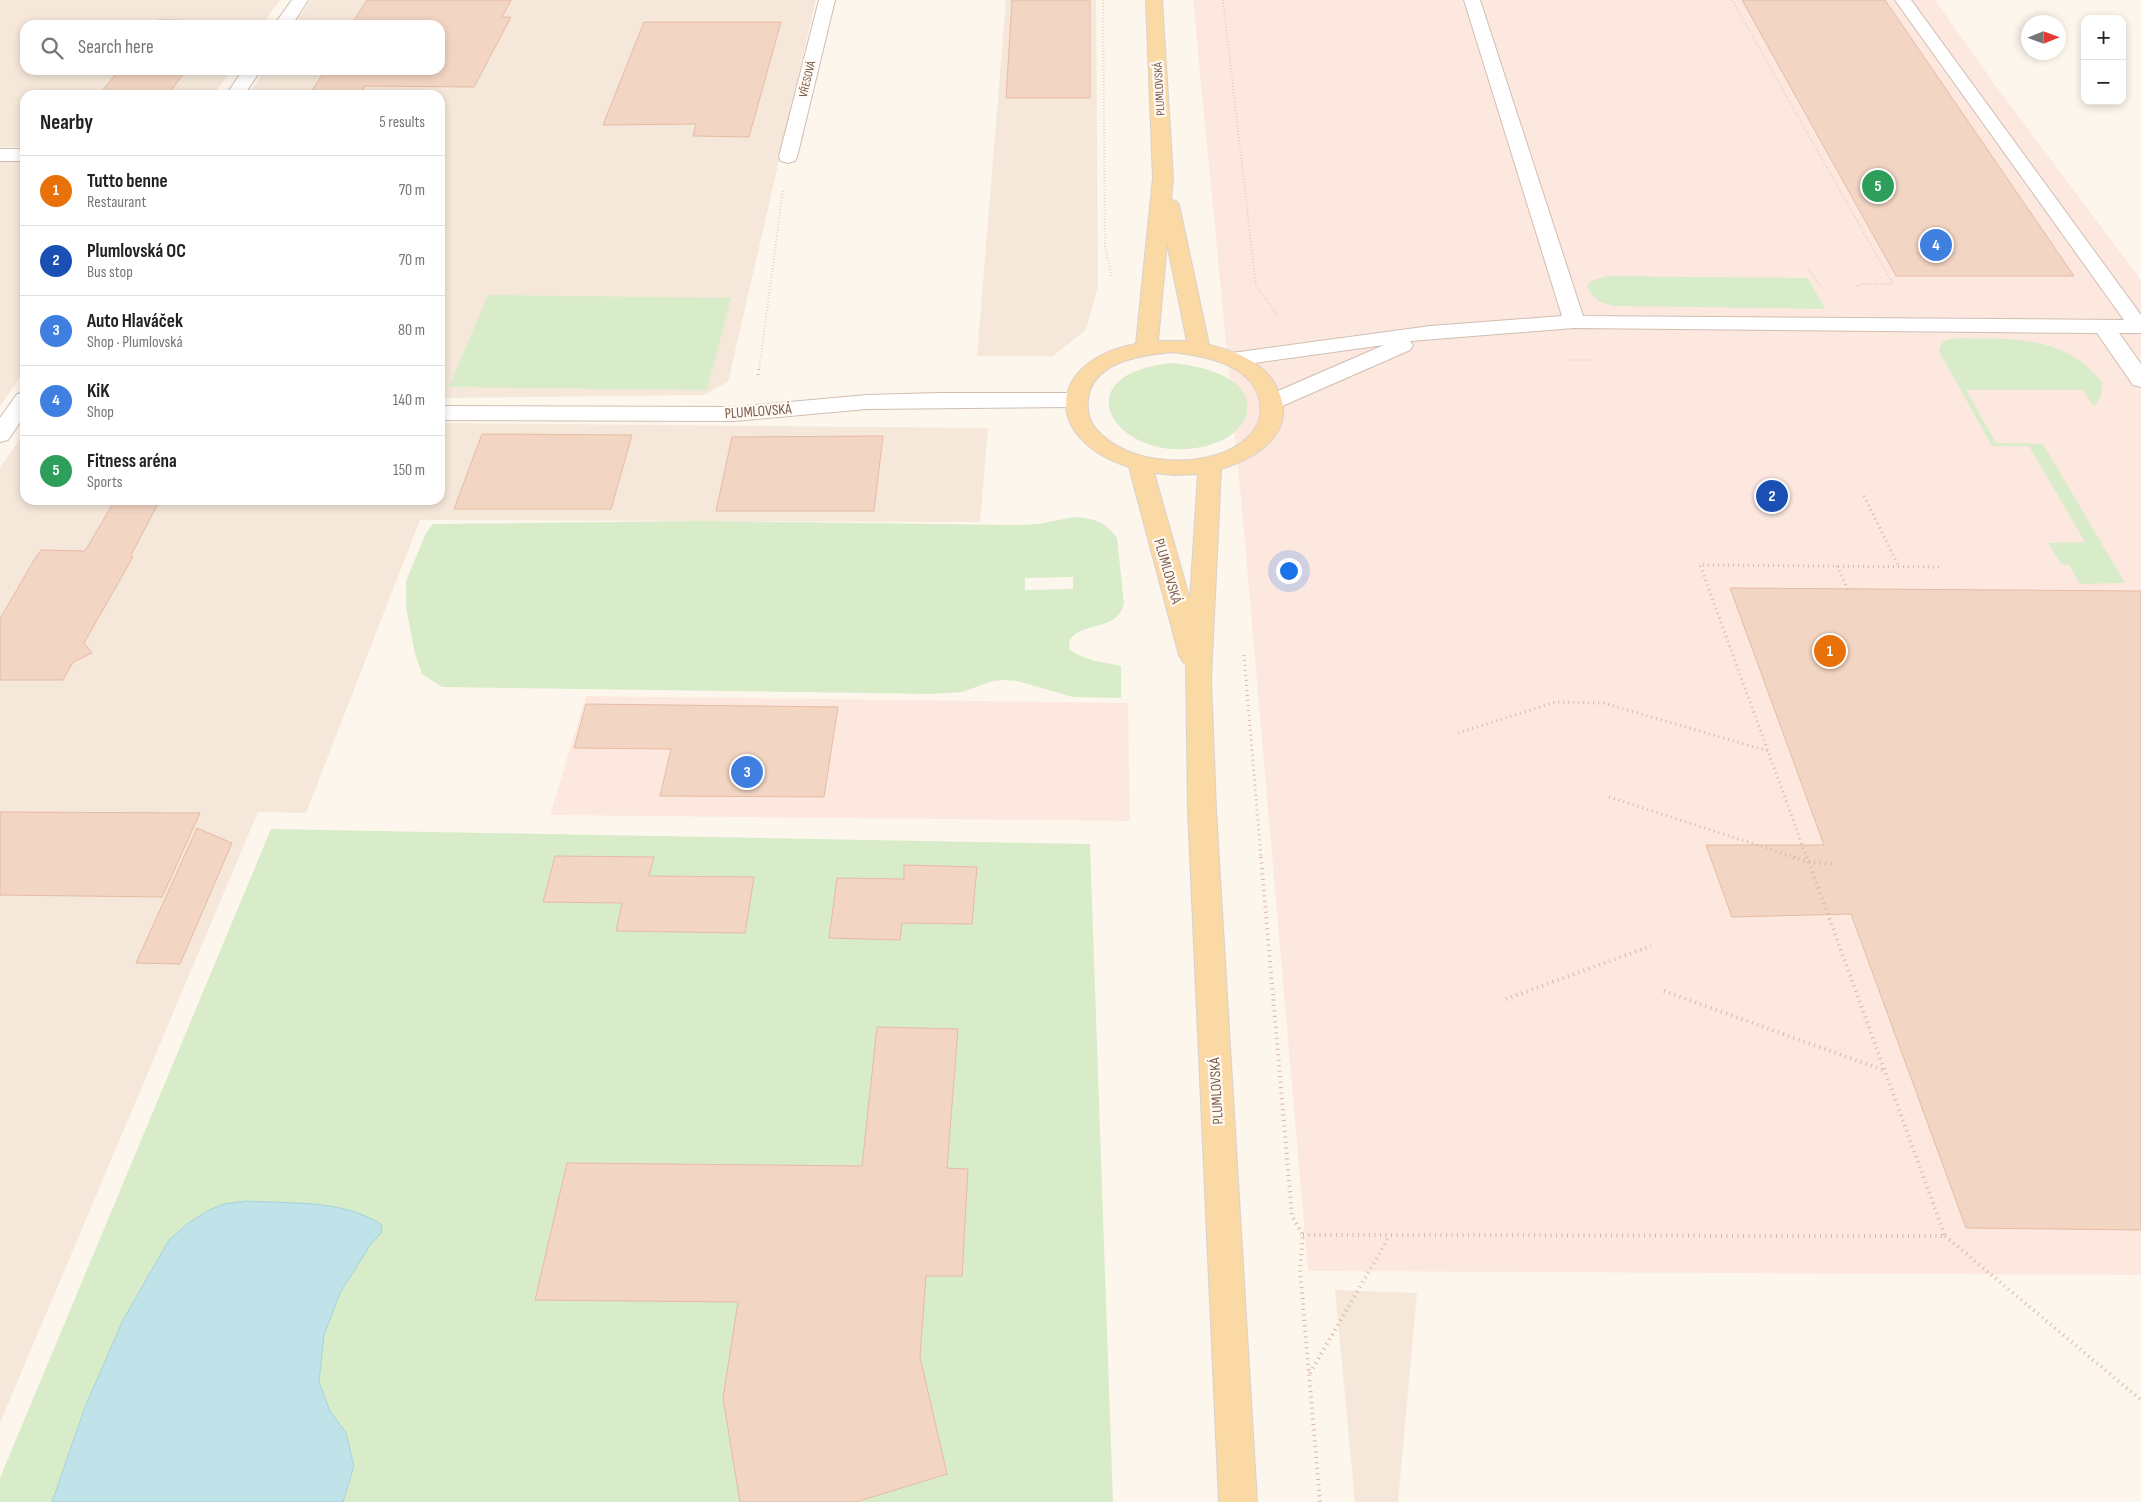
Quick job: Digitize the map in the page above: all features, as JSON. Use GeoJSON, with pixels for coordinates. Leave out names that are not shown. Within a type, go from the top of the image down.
{"type":"FeatureCollection","features":[{"type":"Feature","properties":{"kind":"main road","name":"PLUMLOVSKÁ"},"geometry":{"type":"LineString","coordinates":[[1147,347],[1163,178],[1154,0]]}},
{"type":"Feature","properties":{"kind":"main road","name":"PLUMLOVSKÁ"},"geometry":{"type":"LineString","coordinates":[[1163,178],[1199,348]]}},
{"type":"Feature","properties":{"kind":"main road"},"geometry":{"type":"LineString","coordinates":[[1147,347],[1199,348],[1233,359],[1252,371],[1266,385],[1272,402],[1271,421],[1259,440],[1238,455],[1210,465],[1187,468],[1163,467],[1140,463],[1112,452],[1091,437],[1079,419],[1076,400],[1082,382],[1098,366],[1120,354],[1147,347]]}},
{"type":"Feature","properties":{"kind":"main road","name":"PLUMLOVSKÁ"},"geometry":{"type":"LineString","coordinates":[[1140,463],[1198,679]]}},
{"type":"Feature","properties":{"kind":"main road","name":"PLUMLOVSKÁ"},"geometry":{"type":"LineString","coordinates":[[1210,465],[1198,679],[1202,810],[1238,1502]]}},
{"type":"Feature","properties":{"kind":"street"},"geometry":{"type":"LineString","coordinates":[[286,20],[300,0]]}},
{"type":"Feature","properties":{"kind":"street","name":"VŘESOVÁ"},"geometry":{"type":"LineString","coordinates":[[788,157],[827,0]]}},
{"type":"Feature","properties":{"kind":"street"},"geometry":{"type":"LineString","coordinates":[[1472,0],[1574,322]]}},
{"type":"Feature","properties":{"kind":"street"},"geometry":{"type":"LineString","coordinates":[[1233,359],[1430,332],[1574,322],[2139,327],[1903,0]]}},
{"type":"Feature","properties":{"kind":"street"},"geometry":{"type":"LineString","coordinates":[[238,90],[249,75]]}},
{"type":"Feature","properties":{"kind":"street"},"geometry":{"type":"LineString","coordinates":[[0,155],[20,155]]}},
{"type":"Feature","properties":{"kind":"street"},"geometry":{"type":"LineString","coordinates":[[2104,327],[2141,380]]}},
{"type":"Feature","properties":{"kind":"street"},"geometry":{"type":"LineString","coordinates":[[1272,402],[1430,332]]}},
{"type":"Feature","properties":{"kind":"street","name":"PLUMLOVSKÁ"},"geometry":{"type":"LineString","coordinates":[[445,413],[753,413],[867,402],[1076,400]]}},
{"type":"Feature","properties":{"kind":"street"},"geometry":{"type":"LineString","coordinates":[[0,435],[16,409]]}},
{"type":"Feature","properties":{"kind":"path"},"geometry":{"type":"LineString","coordinates":[[1104,0],[1105,246],[1117,302],[1124,311],[1151,311]]}},
{"type":"Feature","properties":{"kind":"path"},"geometry":{"type":"LineString","coordinates":[[1223,0],[1256,286],[1304,349]]}},
{"type":"Feature","properties":{"kind":"path"},"geometry":{"type":"LineString","coordinates":[[1732,0],[1893,284],[1862,284],[1853,287]]}},
{"type":"Feature","properties":{"kind":"path"},"geometry":{"type":"LineString","coordinates":[[753,413],[788,157]]}},
{"type":"Feature","properties":{"kind":"path"},"geometry":{"type":"LineString","coordinates":[[1864,496],[1899,567]]}},
{"type":"Feature","properties":{"kind":"path"},"geometry":{"type":"LineString","coordinates":[[1942,567],[1700,565],[1944,1236],[2141,1400]]}},
{"type":"Feature","properties":{"kind":"path"},"geometry":{"type":"LineString","coordinates":[[1837,566],[1848,590]]}},
{"type":"Feature","properties":{"kind":"path"},"geometry":{"type":"LineString","coordinates":[[1243,650],[1292,1216],[1303,1235],[1300,1270],[1320,1502]]}},
{"type":"Feature","properties":{"kind":"path"},"geometry":{"type":"LineString","coordinates":[[1458,733],[1556,702],[1603,703],[1768,751]]}},
{"type":"Feature","properties":{"kind":"path"},"geometry":{"type":"LineString","coordinates":[[1609,797],[1808,862],[1832,864]]}},
{"type":"Feature","properties":{"kind":"path"},"geometry":{"type":"LineString","coordinates":[[1506,999],[1651,946]]}},
{"type":"Feature","properties":{"kind":"path"},"geometry":{"type":"LineString","coordinates":[[1664,992],[1884,1070]]}},
{"type":"Feature","properties":{"kind":"path"},"geometry":{"type":"LineString","coordinates":[[1310,1374],[1390,1234]]}},
{"type":"Feature","properties":{"kind":"path"},"geometry":{"type":"LineString","coordinates":[[1303,1235],[1944,1236]]}},
{"type":"Feature","properties":{"kind":"shaded area"},"geometry":{"type":"Polygon","coordinates":[[[0,0],[280,0],[266,20],[20,20],[20,75],[228,75],[217,90],[20,90],[20,147],[0,147],[0,0]]]}},
{"type":"Feature","properties":{"kind":"shaded area"},"geometry":{"type":"Polygon","coordinates":[[[311,0],[816,0],[728,382],[704,395],[445,398],[445,90],[251,90],[262,75],[445,75],[445,20],[297,20],[311,0]]]}},
{"type":"Feature","properties":{"kind":"shaded area"},"geometry":{"type":"Polygon","coordinates":[[[1006,0],[1096,0],[1098,286],[1086,330],[1053,356],[977,356],[1006,0]]]}},
{"type":"Feature","properties":{"kind":"shaded area"},"geometry":{"type":"Polygon","coordinates":[[[1193,0],[1935,0],[1996,86],[2141,280],[2141,1275],[1308,1271],[1242,509],[1193,0]]]}},
{"type":"Feature","properties":{"kind":"shaded area"},"geometry":{"type":"Polygon","coordinates":[[[0,162],[20,162],[20,377],[0,406],[0,162]]]}},
{"type":"Feature","properties":{"kind":"shaded area"},"geometry":{"type":"Polygon","coordinates":[[[445,423],[988,428],[980,522],[420,520],[306,813],[258,812],[0,1423],[0,468],[20,438],[20,505],[445,505],[445,423]]]}},
{"type":"Feature","properties":{"kind":"shaded area"},"geometry":{"type":"Polygon","coordinates":[[[586,696],[1128,703],[1130,821],[550,815],[586,696]]]}},
{"type":"Feature","properties":{"kind":"shaded area"},"geometry":{"type":"Polygon","coordinates":[[[1335,1290],[1417,1293],[1398,1502],[1355,1502],[1335,1290]]]}},
{"type":"Feature","properties":{"kind":"green space"},"geometry":{"type":"Polygon","coordinates":[[[1606,276],[1808,278],[1825,309],[1615,306],[1598,300],[1592,295],[1587,286],[1591,281],[1606,276]]]}},
{"type":"Feature","properties":{"kind":"green space"},"geometry":{"type":"Polygon","coordinates":[[[488,295],[731,298],[707,390],[449,387],[488,295]]]}},
{"type":"Feature","properties":{"kind":"green space"},"geometry":{"type":"Polygon","coordinates":[[[1957,338],[2017,340],[2055,348],[2072,356],[2088,367],[2102,383],[2101,396],[2094,407],[2083,390],[1966,390],[1996,443],[2043,444],[2125,583],[2080,584],[2069,565],[2061,564],[2048,543],[2085,542],[2029,446],[1992,446],[1940,353],[1939,348],[1944,341],[1957,338]]]}},
{"type":"Feature","properties":{"kind":"green space"},"geometry":{"type":"Polygon","coordinates":[[[1172,363],[1208,370],[1232,381],[1241,389],[1247,400],[1247,412],[1239,428],[1224,439],[1213,444],[1180,449],[1151,445],[1129,434],[1114,419],[1109,402],[1115,385],[1136,371],[1172,363]]]}},
{"type":"Feature","properties":{"kind":"green space"},"geometry":{"type":"Polygon","coordinates":[[[1074,517],[1087,518],[1104,525],[1117,538],[1124,604],[1120,613],[1107,623],[1082,630],[1069,641],[1070,650],[1082,657],[1121,666],[1121,698],[1073,697],[1017,681],[1004,680],[993,681],[962,692],[934,694],[442,687],[422,674],[415,654],[406,607],[406,581],[426,533],[433,524],[699,521],[1039,524],[1074,517]],[[1073,577],[1025,578],[1025,590],[1073,589],[1073,577]]]}},
{"type":"Feature","properties":{"kind":"green space"},"geometry":{"type":"Polygon","coordinates":[[[271,829],[1090,844],[1113,1502],[0,1502],[0,1478],[271,829]]]}},
{"type":"Feature","properties":{"kind":"water"},"geometry":{"type":"Polygon","coordinates":[[[246,1201],[315,1204],[349,1210],[381,1224],[382,1232],[371,1244],[340,1293],[324,1335],[319,1382],[330,1411],[346,1433],[354,1466],[343,1502],[52,1502],[85,1407],[123,1320],[169,1240],[187,1224],[207,1211],[224,1204],[246,1201]]]}},
{"type":"Feature","properties":{"kind":"building"},"geometry":{"type":"Polygon","coordinates":[[[367,0],[511,0],[502,17],[511,17],[474,87],[365,86],[363,90],[312,90],[322,75],[445,75],[445,20],[354,20],[367,0]]]}},
{"type":"Feature","properties":{"kind":"building"},"geometry":{"type":"Polygon","coordinates":[[[1012,0],[1090,0],[1090,98],[1006,98],[1012,0]]]}},
{"type":"Feature","properties":{"kind":"building"},"geometry":{"type":"Polygon","coordinates":[[[1742,0],[1885,0],[2074,276],[1896,276],[1742,0]]]}},
{"type":"Feature","properties":{"kind":"building"},"geometry":{"type":"Polygon","coordinates":[[[644,22],[781,22],[749,137],[693,136],[696,124],[603,125],[644,22]]]}},
{"type":"Feature","properties":{"kind":"building"},"geometry":{"type":"Polygon","coordinates":[[[115,75],[182,75],[172,90],[103,90],[115,75]]]}},
{"type":"Feature","properties":{"kind":"building"},"geometry":{"type":"Polygon","coordinates":[[[482,434],[632,435],[611,509],[454,509],[482,434]]]}},
{"type":"Feature","properties":{"kind":"building"},"geometry":{"type":"Polygon","coordinates":[[[883,436],[874,511],[716,511],[732,437],[883,436]]]}},
{"type":"Feature","properties":{"kind":"building"},"geometry":{"type":"Polygon","coordinates":[[[112,505],[157,505],[130,557],[133,557],[84,643],[92,653],[73,662],[63,680],[0,680],[0,619],[34,560],[41,550],[85,551],[112,505]]]}},
{"type":"Feature","properties":{"kind":"building"},"geometry":{"type":"Polygon","coordinates":[[[1730,588],[2141,591],[2141,1230],[1966,1228],[1851,914],[1732,917],[1706,845],[1824,845],[1730,588]]]}},
{"type":"Feature","properties":{"kind":"building"},"geometry":{"type":"Polygon","coordinates":[[[586,704],[838,707],[824,797],[660,796],[671,749],[574,748],[586,704]]]}},
{"type":"Feature","properties":{"kind":"building"},"geometry":{"type":"Polygon","coordinates":[[[0,812],[200,813],[162,897],[0,895],[0,812]]]}},
{"type":"Feature","properties":{"kind":"building"},"geometry":{"type":"Polygon","coordinates":[[[197,828],[232,843],[180,964],[136,963],[197,828]]]}},
{"type":"Feature","properties":{"kind":"building"},"geometry":{"type":"Polygon","coordinates":[[[555,856],[654,857],[649,876],[754,877],[745,933],[616,931],[622,903],[543,902],[555,856]]]}},
{"type":"Feature","properties":{"kind":"building"},"geometry":{"type":"Polygon","coordinates":[[[904,865],[977,867],[972,924],[902,923],[900,940],[829,938],[837,878],[904,879],[904,865]]]}},
{"type":"Feature","properties":{"kind":"building"},"geometry":{"type":"Polygon","coordinates":[[[877,1027],[958,1029],[947,1168],[968,1169],[962,1276],[926,1276],[920,1357],[947,1474],[856,1502],[740,1502],[723,1398],[738,1302],[535,1300],[567,1163],[862,1166],[877,1027]]]}},
{"type":"Feature","properties":{"kind":"place","name":"Fitness aréna"},"geometry":{"type":"Point","coordinates":[1878,186]}},
{"type":"Feature","properties":{"kind":"place","name":"KiK"},"geometry":{"type":"Point","coordinates":[1936,245]}},
{"type":"Feature","properties":{"kind":"place","name":"Plumlovská OC"},"geometry":{"type":"Point","coordinates":[1772,496]}},
{"type":"Feature","properties":{"kind":"place","name":"Tutto benne"},"geometry":{"type":"Point","coordinates":[1830,651]}},
{"type":"Feature","properties":{"kind":"place","name":"Auto Hlaváček"},"geometry":{"type":"Point","coordinates":[747,772]}}]}
